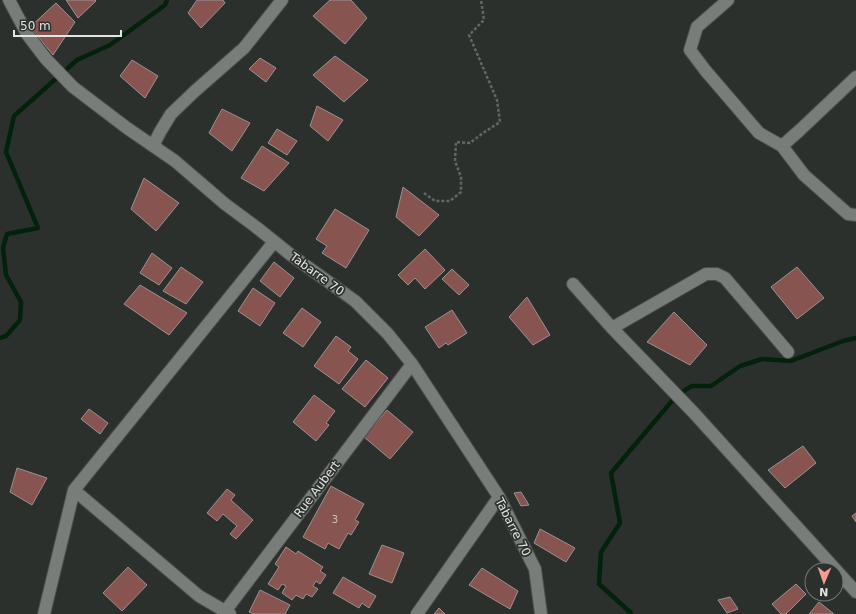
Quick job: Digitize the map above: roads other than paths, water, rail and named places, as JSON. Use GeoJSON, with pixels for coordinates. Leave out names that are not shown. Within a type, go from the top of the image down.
{"type":"FeatureCollection","features":[{"type":"Feature","properties":{"kind":"street"},"geometry":{"type":"LineString","coordinates":[[0,3],[5,0]]}},
{"type":"Feature","properties":{"kind":"street","name":"Tabarre 70"},"geometry":{"type":"LineString","coordinates":[[9,0],[27,34],[46,59],[66,80],[127,128],[175,161],[225,204],[274,242],[355,301],[388,334],[412,364],[499,497],[535,569],[541,614]]}},
{"type":"Feature","properties":{"kind":"street"},"geometry":{"type":"LineString","coordinates":[[153,146],[171,114],[244,48],[282,0]]}},
{"type":"Feature","properties":{"kind":"street"},"geometry":{"type":"LineString","coordinates":[[728,0],[697,27],[690,50],[704,70],[759,133],[782,146],[804,175],[848,214],[856,215]]}},
{"type":"Feature","properties":{"kind":"street"},"geometry":{"type":"LineString","coordinates":[[782,146],[856,77]]}},
{"type":"Feature","properties":{"kind":"street"},"geometry":{"type":"LineString","coordinates":[[44,614],[74,490],[274,242]]}},
{"type":"Feature","properties":{"kind":"street"},"geometry":{"type":"LineString","coordinates":[[612,328],[706,274],[717,274],[724,278],[788,352]]}},
{"type":"Feature","properties":{"kind":"street"},"geometry":{"type":"LineString","coordinates":[[574,284],[612,328],[694,413],[829,562]]}},
{"type":"Feature","properties":{"kind":"street","name":"Rue Aubert"},"geometry":{"type":"LineString","coordinates":[[226,613],[412,364]]}},
{"type":"Feature","properties":{"kind":"street"},"geometry":{"type":"LineString","coordinates":[[74,490],[199,596],[226,613]]}},
{"type":"Feature","properties":{"kind":"street"},"geometry":{"type":"LineString","coordinates":[[417,614],[499,497]]}},
{"type":"Feature","properties":{"kind":"street"},"geometry":{"type":"LineString","coordinates":[[844,579],[856,592]]}},
{"type":"Feature","properties":{"kind":"waterway"},"geometry":{"type":"LineString","coordinates":[[0,338],[6,336],[20,320],[21,302],[6,275],[3,248],[7,234],[38,228],[6,152],[14,116],[77,60],[110,45],[165,5],[167,0]]}},
{"type":"Feature","properties":{"kind":"waterway"},"geometry":{"type":"LineString","coordinates":[[631,614],[599,584],[601,552],[620,523],[611,473],[677,395],[692,386],[711,386],[740,366],[762,359],[791,361],[843,341],[856,338]]}}]}
